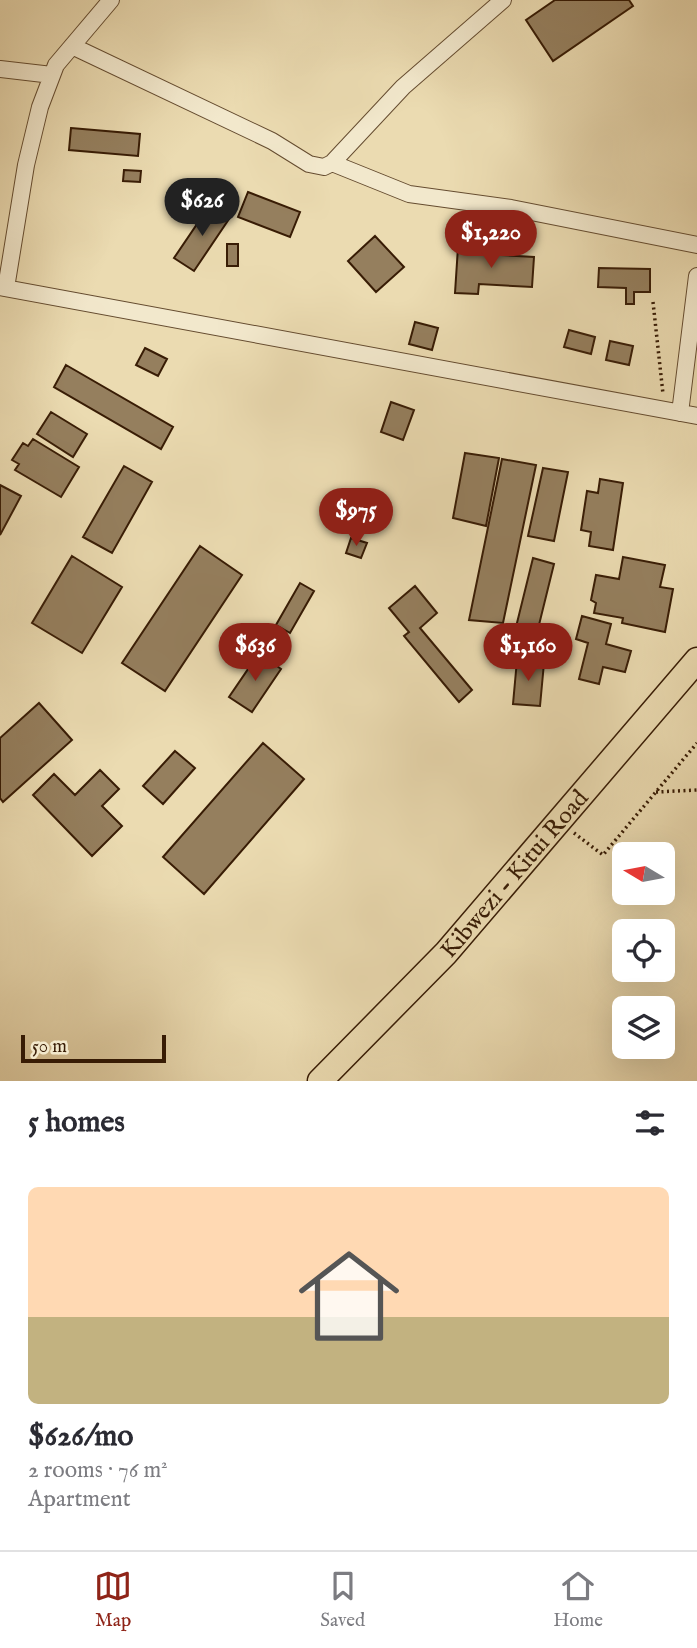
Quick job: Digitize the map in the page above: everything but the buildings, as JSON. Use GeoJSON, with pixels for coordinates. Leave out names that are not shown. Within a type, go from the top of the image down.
{"type":"FeatureCollection","features":[{"type":"Feature","properties":{"kind":"main road","name":"Kibwezi - Kitui Road"},"geometry":{"type":"LineString","coordinates":[[320,1081],[446,953],[697,660]]}},
{"type":"Feature","properties":{"kind":"street"},"geometry":{"type":"LineString","coordinates":[[111,0],[56,65],[52,75],[40,107],[26,165],[3,287],[697,416]]}},
{"type":"Feature","properties":{"kind":"street"},"geometry":{"type":"LineString","coordinates":[[72,46],[272,141],[309,164],[324,167],[332,163],[403,87],[503,0]]}},
{"type":"Feature","properties":{"kind":"street"},"geometry":{"type":"LineString","coordinates":[[0,69],[52,75]]}},
{"type":"Feature","properties":{"kind":"street"},"geometry":{"type":"LineString","coordinates":[[332,163],[409,194],[511,208],[697,245]]}},
{"type":"Feature","properties":{"kind":"street"},"geometry":{"type":"LineString","coordinates":[[673,411],[697,276]]}},
{"type":"Feature","properties":{"kind":"path"},"geometry":{"type":"LineString","coordinates":[[653,302],[673,411]]}},
{"type":"Feature","properties":{"kind":"path"},"geometry":{"type":"LineString","coordinates":[[558,822],[603,855],[697,743]]}},
{"type":"Feature","properties":{"kind":"path"},"geometry":{"type":"LineString","coordinates":[[656,792],[697,790]]}}]}
